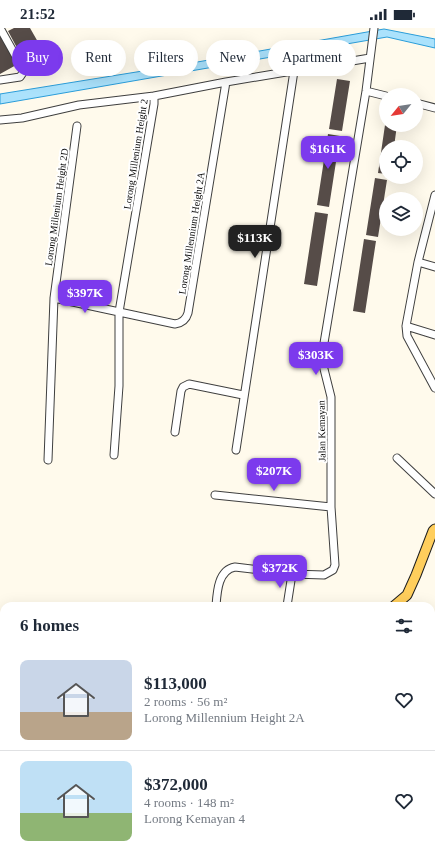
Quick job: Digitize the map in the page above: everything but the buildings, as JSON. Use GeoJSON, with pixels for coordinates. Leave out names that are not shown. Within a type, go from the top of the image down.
{"type":"FeatureCollection","features":[{"type":"Feature","properties":{"kind":"main road"},"geometry":{"type":"LineString","coordinates":[[399,602],[407,595],[435,529]]}},
{"type":"Feature","properties":{"kind":"street"},"geometry":{"type":"LineString","coordinates":[[0,28],[24,71],[20,77],[0,80]]}},
{"type":"Feature","properties":{"kind":"street","name":"Jalan Kemayan"},"geometry":{"type":"LineString","coordinates":[[216,602],[217,591],[223,574],[230,568],[235,567],[292,574],[324,575],[333,570],[335,565],[331,507],[331,397],[322,355],[366,91],[373,28]]}},
{"type":"Feature","properties":{"kind":"street","name":"Lorong Millenium Height 2"},"geometry":{"type":"LineString","coordinates":[[356,60],[370,58]]}},
{"type":"Feature","properties":{"kind":"street","name":"Lorong Millenium Height 2"},"geometry":{"type":"LineString","coordinates":[[114,455],[119,386],[119,312],[154,104],[154,96],[268,75]]}},
{"type":"Feature","properties":{"kind":"street"},"geometry":{"type":"LineString","coordinates":[[236,450],[293,76]]}},
{"type":"Feature","properties":{"kind":"street","name":"Lorong Millennium Height 2A"},"geometry":{"type":"LineString","coordinates":[[119,312],[175,324],[180,323],[187,318],[226,82]]}},
{"type":"Feature","properties":{"kind":"street"},"geometry":{"type":"LineString","coordinates":[[366,91],[379,94]]}},
{"type":"Feature","properties":{"kind":"street"},"geometry":{"type":"LineString","coordinates":[[0,120],[22,118],[79,105],[154,96]]}},
{"type":"Feature","properties":{"kind":"street"},"geometry":{"type":"LineString","coordinates":[[423,105],[435,108]]}},
{"type":"Feature","properties":{"kind":"street","name":"Lorong Millenium Height 2D"},"geometry":{"type":"LineString","coordinates":[[48,460],[54,298],[77,126]]}},
{"type":"Feature","properties":{"kind":"street"},"geometry":{"type":"LineString","coordinates":[[435,196],[418,262],[406,326],[408,336],[435,388]]}},
{"type":"Feature","properties":{"kind":"street"},"geometry":{"type":"LineString","coordinates":[[418,262],[435,267]]}},
{"type":"Feature","properties":{"kind":"street"},"geometry":{"type":"LineString","coordinates":[[54,298],[119,312]]}},
{"type":"Feature","properties":{"kind":"street"},"geometry":{"type":"LineString","coordinates":[[406,326],[435,335]]}},
{"type":"Feature","properties":{"kind":"street"},"geometry":{"type":"LineString","coordinates":[[175,432],[181,391],[186,385],[189,384],[244,395]]}},
{"type":"Feature","properties":{"kind":"street"},"geometry":{"type":"LineString","coordinates":[[397,458],[435,494]]}},
{"type":"Feature","properties":{"kind":"street"},"geometry":{"type":"LineString","coordinates":[[215,495],[331,507]]}},
{"type":"Feature","properties":{"kind":"street"},"geometry":{"type":"LineString","coordinates":[[288,602],[292,574]]}},
{"type":"Feature","properties":{"kind":"water"},"geometry":{"type":"Polygon","coordinates":[[[384,29],[435,39],[435,48],[387,37],[356,42],[356,40],[322,40],[384,29]]]}},
{"type":"Feature","properties":{"kind":"water"},"geometry":{"type":"Polygon","coordinates":[[[268,50],[268,58],[260,59],[260,51],[268,50]]]}},
{"type":"Feature","properties":{"kind":"water"},"geometry":{"type":"Polygon","coordinates":[[[206,60],[206,68],[198,70],[198,62],[206,60]]]}},
{"type":"Feature","properties":{"kind":"water"},"geometry":{"type":"Polygon","coordinates":[[[134,72],[134,76],[162,76],[0,104],[0,94],[112,76],[126,76],[126,74],[134,72]]]}}]}
